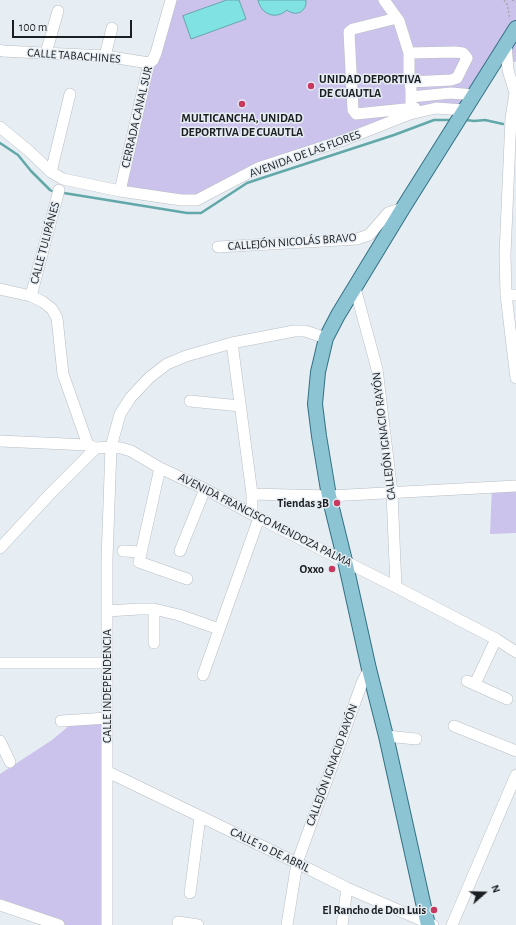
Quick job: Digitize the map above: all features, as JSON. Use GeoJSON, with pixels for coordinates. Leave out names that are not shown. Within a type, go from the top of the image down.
{"type":"FeatureCollection","features":[{"type":"Feature","properties":{"kind":"main road"},"geometry":{"type":"LineString","coordinates":[[429,924],[329,496],[315,404],[318,372],[326,338],[338,315],[512,34]]}},
{"type":"Feature","properties":{"kind":"street","name":"CERRADA CANAL SUR"},"geometry":{"type":"LineString","coordinates":[[120,190],[149,63],[153,60],[156,53],[171,0]]}},
{"type":"Feature","properties":{"kind":"street"},"geometry":{"type":"LineString","coordinates":[[384,0],[399,21],[409,53],[411,103]]}},
{"type":"Feature","properties":{"kind":"street"},"geometry":{"type":"LineString","coordinates":[[46,53],[58,11]]}},
{"type":"Feature","properties":{"kind":"street"},"geometry":{"type":"LineString","coordinates":[[397,18],[353,29],[349,32],[353,110],[356,114],[411,103],[451,92],[469,102]]}},
{"type":"Feature","properties":{"kind":"street"},"geometry":{"type":"LineString","coordinates":[[105,56],[112,28]]}},
{"type":"Feature","properties":{"kind":"street"},"geometry":{"type":"LineString","coordinates":[[512,34],[508,70],[516,94],[511,126],[505,254],[511,295],[516,378]]}},
{"type":"Feature","properties":{"kind":"street","name":"CALLE TABACHINES"},"geometry":{"type":"LineString","coordinates":[[0,50],[105,56],[149,63]]}},
{"type":"Feature","properties":{"kind":"street"},"geometry":{"type":"LineString","coordinates":[[409,53],[455,52],[464,53],[467,58],[457,78],[450,80],[410,82]]}},
{"type":"Feature","properties":{"kind":"street"},"geometry":{"type":"LineString","coordinates":[[52,172],[70,94]]}},
{"type":"Feature","properties":{"kind":"street","name":"AVENIDA DE LAS FLORES"},"geometry":{"type":"LineString","coordinates":[[0,127],[52,172],[63,179],[180,200],[197,200],[258,168],[344,140],[410,114],[469,102]]}},
{"type":"Feature","properties":{"kind":"street","name":"CALLE TULIPÁNES"},"geometry":{"type":"LineString","coordinates":[[31,296],[59,190]]}},
{"type":"Feature","properties":{"kind":"street","name":"CALLEJÓN NICOLÁS BRAVO"},"geometry":{"type":"LineString","coordinates":[[218,246],[357,239],[369,235],[388,213],[403,208]]}},
{"type":"Feature","properties":{"kind":"street","name":"CALLEJÓN IGNACIO RAYÓN"},"geometry":{"type":"LineString","coordinates":[[355,288],[377,369],[392,493],[396,587]]}},
{"type":"Feature","properties":{"kind":"street"},"geometry":{"type":"LineString","coordinates":[[0,289],[31,296],[43,302],[52,309],[57,318],[63,374],[92,446],[0,548]]}},
{"type":"Feature","properties":{"kind":"street","name":"CALLE INDEPENDENCIA"},"geometry":{"type":"LineString","coordinates":[[107,925],[107,560],[111,447],[120,414],[131,398],[150,377],[167,364],[186,356],[232,342],[294,331],[305,331],[326,338]]}},
{"type":"Feature","properties":{"kind":"street"},"geometry":{"type":"LineString","coordinates":[[203,674],[256,516],[232,342]]}},
{"type":"Feature","properties":{"kind":"street"},"geometry":{"type":"LineString","coordinates":[[190,401],[240,406]]}},
{"type":"Feature","properties":{"kind":"street","name":"AVENIDA FRANCISCO MENDOZA PALMA"},"geometry":{"type":"LineString","coordinates":[[0,440],[111,447],[131,451],[160,468],[205,489],[496,639],[516,652]]}},
{"type":"Feature","properties":{"kind":"street"},"geometry":{"type":"LineString","coordinates":[[160,468],[139,562],[187,579]]}},
{"type":"Feature","properties":{"kind":"street"},"geometry":{"type":"LineString","coordinates":[[252,494],[329,496],[516,486]]}},
{"type":"Feature","properties":{"kind":"street"},"geometry":{"type":"LineString","coordinates":[[180,551],[205,489]]}},
{"type":"Feature","properties":{"kind":"street"},"geometry":{"type":"LineString","coordinates":[[123,551],[141,552]]}},
{"type":"Feature","properties":{"kind":"street"},"geometry":{"type":"LineString","coordinates":[[154,609],[154,643]]}},
{"type":"Feature","properties":{"kind":"street"},"geometry":{"type":"LineString","coordinates":[[107,611],[154,609],[179,615],[219,629]]}},
{"type":"Feature","properties":{"kind":"street"},"geometry":{"type":"LineString","coordinates":[[496,639],[471,682],[507,699]]}},
{"type":"Feature","properties":{"kind":"street"},"geometry":{"type":"LineString","coordinates":[[0,663],[107,663]]}},
{"type":"Feature","properties":{"kind":"street","name":"CALLEJÓN IGNACIO RAYÓN"},"geometry":{"type":"LineString","coordinates":[[287,925],[297,863],[362,683],[369,669]]}},
{"type":"Feature","properties":{"kind":"street"},"geometry":{"type":"LineString","coordinates":[[61,721],[107,718]]}},
{"type":"Feature","properties":{"kind":"street"},"geometry":{"type":"LineString","coordinates":[[454,726],[516,752]]}},
{"type":"Feature","properties":{"kind":"street"},"geometry":{"type":"LineString","coordinates":[[386,736],[416,739]]}},
{"type":"Feature","properties":{"kind":"street"},"geometry":{"type":"LineString","coordinates":[[0,741],[10,762]]}},
{"type":"Feature","properties":{"kind":"street","name":"CALLE 10 DE ABRIL"},"geometry":{"type":"LineString","coordinates":[[108,772],[347,888],[429,924]]}},
{"type":"Feature","properties":{"kind":"street"},"geometry":{"type":"LineString","coordinates":[[452,925],[516,775]]}},
{"type":"Feature","properties":{"kind":"street"},"geometry":{"type":"LineString","coordinates":[[190,893],[200,817]]}},
{"type":"Feature","properties":{"kind":"street"},"geometry":{"type":"LineString","coordinates":[[342,925],[347,888]]}},
{"type":"Feature","properties":{"kind":"street"},"geometry":{"type":"LineString","coordinates":[[0,905],[59,925]]}},
{"type":"Feature","properties":{"kind":"street"},"geometry":{"type":"LineString","coordinates":[[178,925],[178,922],[198,925]]}},
{"type":"Feature","properties":{"kind":"path"},"geometry":{"type":"LineString","coordinates":[[504,0],[507,4],[512,34]]}},
{"type":"Feature","properties":{"kind":"path"},"geometry":{"type":"LineString","coordinates":[[512,0],[516,2]]}},
{"type":"Feature","properties":{"kind":"shaded area","name":"UNIDAD DEPORTIVA DE CUAUTLA"},"geometry":{"type":"Polygon","coordinates":[[[171,0],[516,0],[516,62],[497,59],[464,110],[436,108],[258,168],[197,200],[120,191],[171,0]]]}},
{"type":"Feature","properties":{"kind":"shaded area"},"geometry":{"type":"Polygon","coordinates":[[[516,486],[516,533],[490,534],[492,487],[516,486]]]}},
{"type":"Feature","properties":{"kind":"shaded area"},"geometry":{"type":"Polygon","coordinates":[[[107,718],[107,925],[59,925],[0,905],[0,774],[52,740],[70,725],[107,718]]]}},
{"type":"Feature","properties":{"kind":"water"},"geometry":{"type":"Polygon","coordinates":[[[227,0],[239,0],[246,19],[191,39],[183,16],[227,0]]]}},
{"type":"Feature","properties":{"kind":"water"},"geometry":{"type":"Polygon","coordinates":[[[258,0],[306,0],[306,4],[305,8],[300,12],[294,13],[287,10],[278,15],[274,15],[262,9],[258,0]]]}},
{"type":"Feature","properties":{"kind":"waterway"},"geometry":{"type":"LineString","coordinates":[[64,193],[187,213],[201,213],[247,183],[394,135],[434,120],[450,120]]}},
{"type":"Feature","properties":{"kind":"waterway"},"geometry":{"type":"LineString","coordinates":[[466,120],[485,120],[503,124]]}},
{"type":"Feature","properties":{"kind":"waterway"},"geometry":{"type":"LineString","coordinates":[[0,143],[18,155],[31,171],[52,191]]}},
{"type":"Feature","properties":{"kind":"place","name":"UNIDAD DEPORTIVA DE CUAUTLA"},"geometry":{"type":"Point","coordinates":[311,86]}},
{"type":"Feature","properties":{"kind":"place","name":"MULTICANCHA, UNIDAD DEPORTIVA DE CUAUTLA"},"geometry":{"type":"Point","coordinates":[242,104]}},
{"type":"Feature","properties":{"kind":"place","name":"Tiendas 3B"},"geometry":{"type":"Point","coordinates":[337,503]}},
{"type":"Feature","properties":{"kind":"place","name":"Oxxo"},"geometry":{"type":"Point","coordinates":[332,569]}},
{"type":"Feature","properties":{"kind":"place","name":"El Rancho de Don Luis"},"geometry":{"type":"Point","coordinates":[434,910]}}]}
